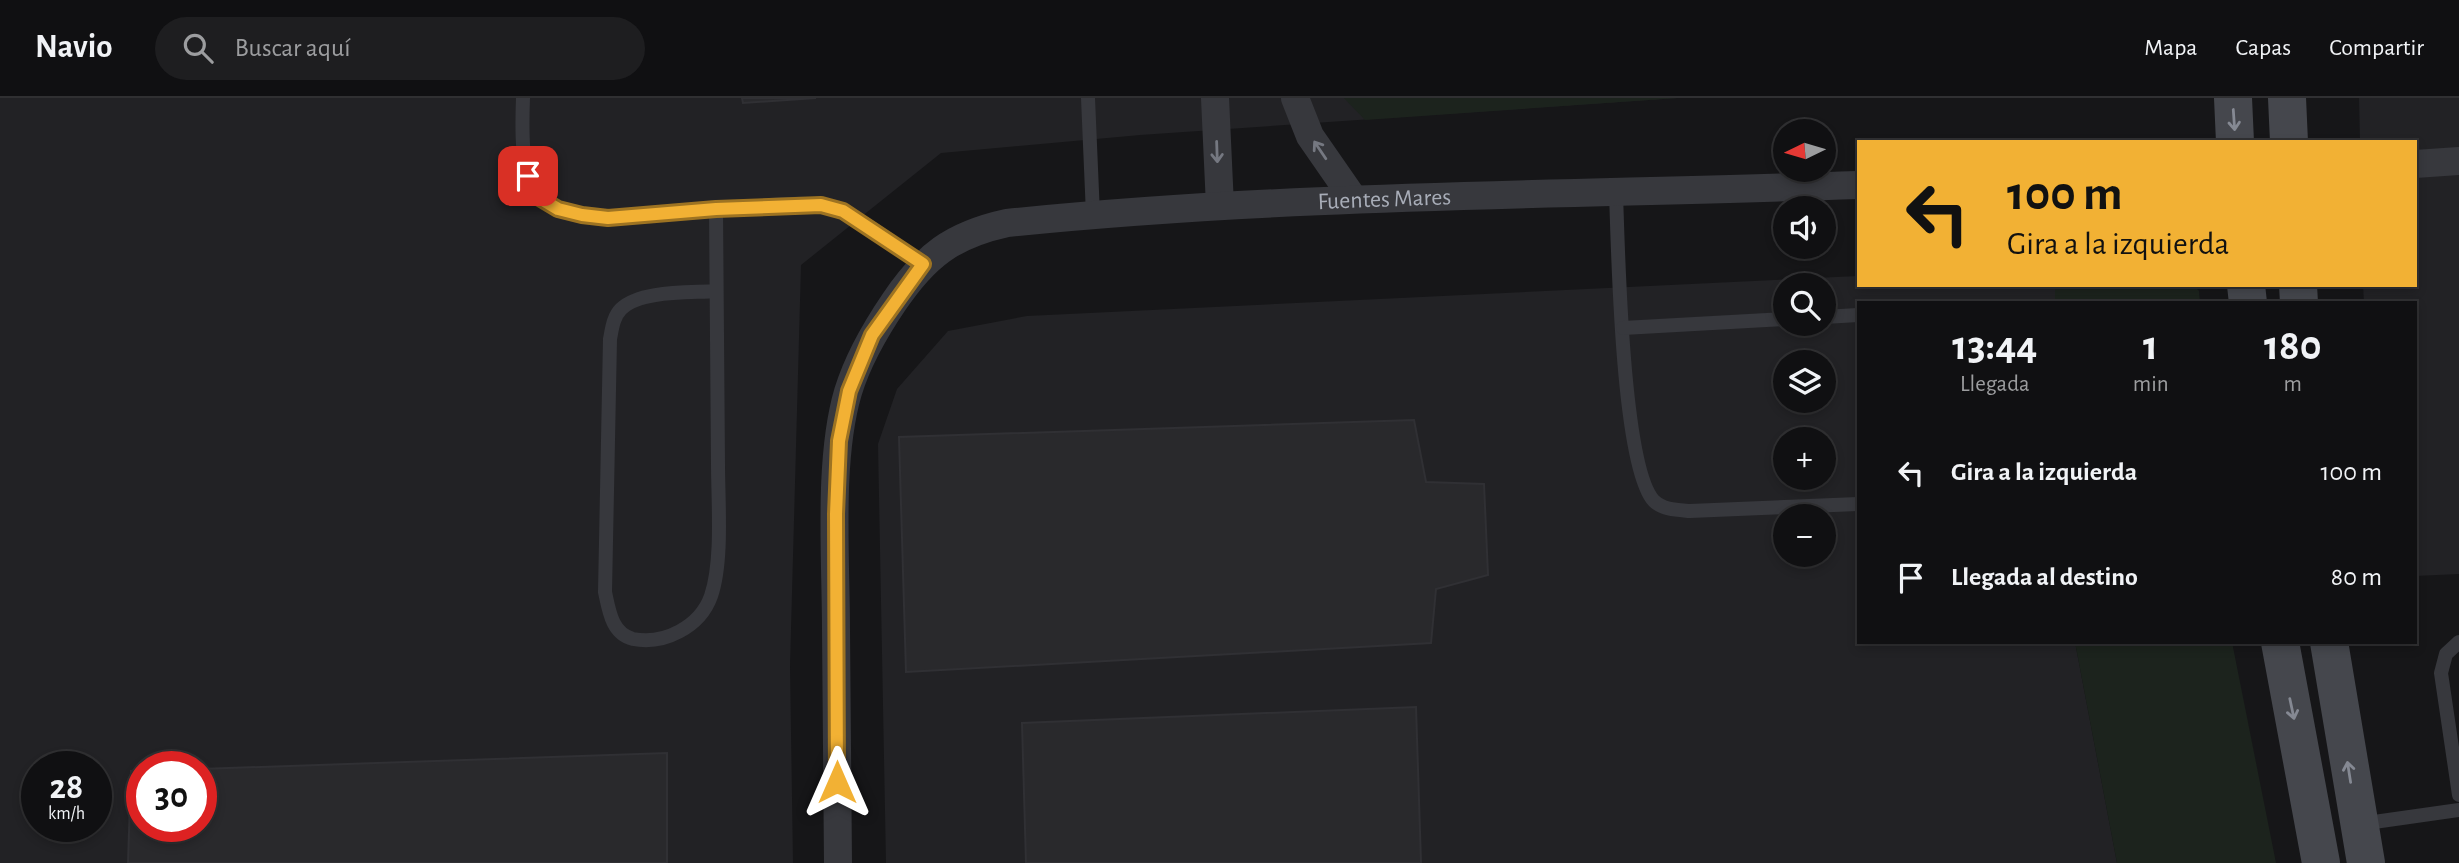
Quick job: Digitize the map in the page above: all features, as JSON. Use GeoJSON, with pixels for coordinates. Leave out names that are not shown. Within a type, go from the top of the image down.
{"type":"FeatureCollection","features":[{"type":"Feature","properties":{"kind":"main road"},"geometry":{"type":"LineString","coordinates":[[2233,98],[2235,140]]}},
{"type":"Feature","properties":{"kind":"main road"},"geometry":{"type":"LineString","coordinates":[[2287,98],[2289,140]]}},
{"type":"Feature","properties":{"kind":"main road"},"geometry":{"type":"LineString","coordinates":[[2280,644],[2321,863]]}},
{"type":"Feature","properties":{"kind":"main road"},"geometry":{"type":"LineString","coordinates":[[2329,644],[2366,863]]}},
{"type":"Feature","properties":{"kind":"street"},"geometry":{"type":"LineString","coordinates":[[1215,98],[1220,206]]}},
{"type":"Feature","properties":{"kind":"street"},"geometry":{"type":"LineString","coordinates":[[1294,98],[1311,136],[1353,198]]}},
{"type":"Feature","properties":{"kind":"street"},"geometry":{"type":"LineString","coordinates":[[2417,163],[2459,161]]}},
{"type":"Feature","properties":{"kind":"street","name":"Fuentes Mares"},"geometry":{"type":"LineString","coordinates":[[838,863],[836,514],[839,441],[849,391],[872,335],[923,264],[953,241],[978,229],[1007,223],[1220,206],[1353,198],[1857,185]]}},
{"type":"Feature","properties":{"kind":"lane"},"geometry":{"type":"LineString","coordinates":[[523,98],[521,128],[528,176],[538,197],[558,209],[608,218],[716,209],[821,205],[843,211],[923,264]]}},
{"type":"Feature","properties":{"kind":"lane"},"geometry":{"type":"LineString","coordinates":[[1088,98],[1093,215]]}},
{"type":"Feature","properties":{"kind":"lane"},"geometry":{"type":"LineString","coordinates":[[1616,193],[1632,432],[1639,472],[1656,502],[1670,509],[1690,511],[1857,504]]}},
{"type":"Feature","properties":{"kind":"lane"},"geometry":{"type":"LineString","coordinates":[[716,209],[718,531],[715,580],[710,599],[698,618],[683,629],[668,637],[645,641],[627,637],[615,627],[605,592],[610,339],[613,323],[620,309],[634,301],[653,296],[716,291]]}},
{"type":"Feature","properties":{"kind":"lane"},"geometry":{"type":"LineString","coordinates":[[1836,316],[1857,315]]}},
{"type":"Feature","properties":{"kind":"lane"},"geometry":{"type":"LineString","coordinates":[[1623,328],[1773,320]]}},
{"type":"Feature","properties":{"kind":"lane"},"geometry":{"type":"LineString","coordinates":[[2459,642],[2446,654],[2441,673],[2459,795]]}},
{"type":"Feature","properties":{"kind":"lane"},"geometry":{"type":"LineString","coordinates":[[2358,824],[2459,810]]}},
{"type":"Feature","properties":{"kind":"shaded area"},"geometry":{"type":"Polygon","coordinates":[[[0,98],[1678,98],[1140,135],[941,153],[801,265],[790,666],[793,863],[0,863],[0,98]]]}},
{"type":"Feature","properties":{"kind":"shaded area"},"geometry":{"type":"Polygon","coordinates":[[[1344,98],[1678,98],[1365,120],[1344,98]]]}},
{"type":"Feature","properties":{"kind":"shaded area"},"geometry":{"type":"Polygon","coordinates":[[[2359,98],[2459,98],[2459,574],[2417,576],[2417,301],[2364,301],[2363,287],[2417,287],[2417,140],[2360,140],[2359,98]]]}},
{"type":"Feature","properties":{"kind":"shaded area"},"geometry":{"type":"Polygon","coordinates":[[[1857,276],[1857,287],[2055,287],[2055,301],[1857,301],[1857,644],[2075,644],[2117,863],[886,863],[878,444],[897,389],[948,331],[1027,316],[1773,280],[1773,336],[1836,336],[1836,277],[1857,276]]]}},
{"type":"Feature","properties":{"kind":"shaded area"},"geometry":{"type":"Polygon","coordinates":[[[2055,287],[2195,287],[2199,291],[2200,301],[2055,301],[2055,287]]]}},
{"type":"Feature","properties":{"kind":"shaded area"},"geometry":{"type":"Polygon","coordinates":[[[2075,644],[2232,644],[2276,863],[2117,863],[2075,644]]]}},
{"type":"Feature","properties":{"kind":"building"},"geometry":{"type":"Polygon","coordinates":[[[742,98],[816,98],[743,103],[742,98]]]}},
{"type":"Feature","properties":{"kind":"building"},"geometry":{"type":"Polygon","coordinates":[[[1414,420],[1426,482],[1484,484],[1488,575],[1436,589],[1431,643],[906,672],[899,437],[1414,420]]]}},
{"type":"Feature","properties":{"kind":"building"},"geometry":{"type":"Polygon","coordinates":[[[1416,707],[1421,863],[1026,863],[1022,723],[1416,707]]]}},
{"type":"Feature","properties":{"kind":"building"},"geometry":{"type":"Polygon","coordinates":[[[667,753],[667,863],[128,863],[129,842],[217,842],[217,768],[667,753]]]}},
{"type":"Feature","properties":{"kind":"route"},"geometry":{"type":"LineString","coordinates":[[528,176],[538,197],[558,209],[608,218],[716,209],[821,205],[843,211],[923,264],[872,335],[849,391],[839,441],[836,514],[837,782]]}}]}
